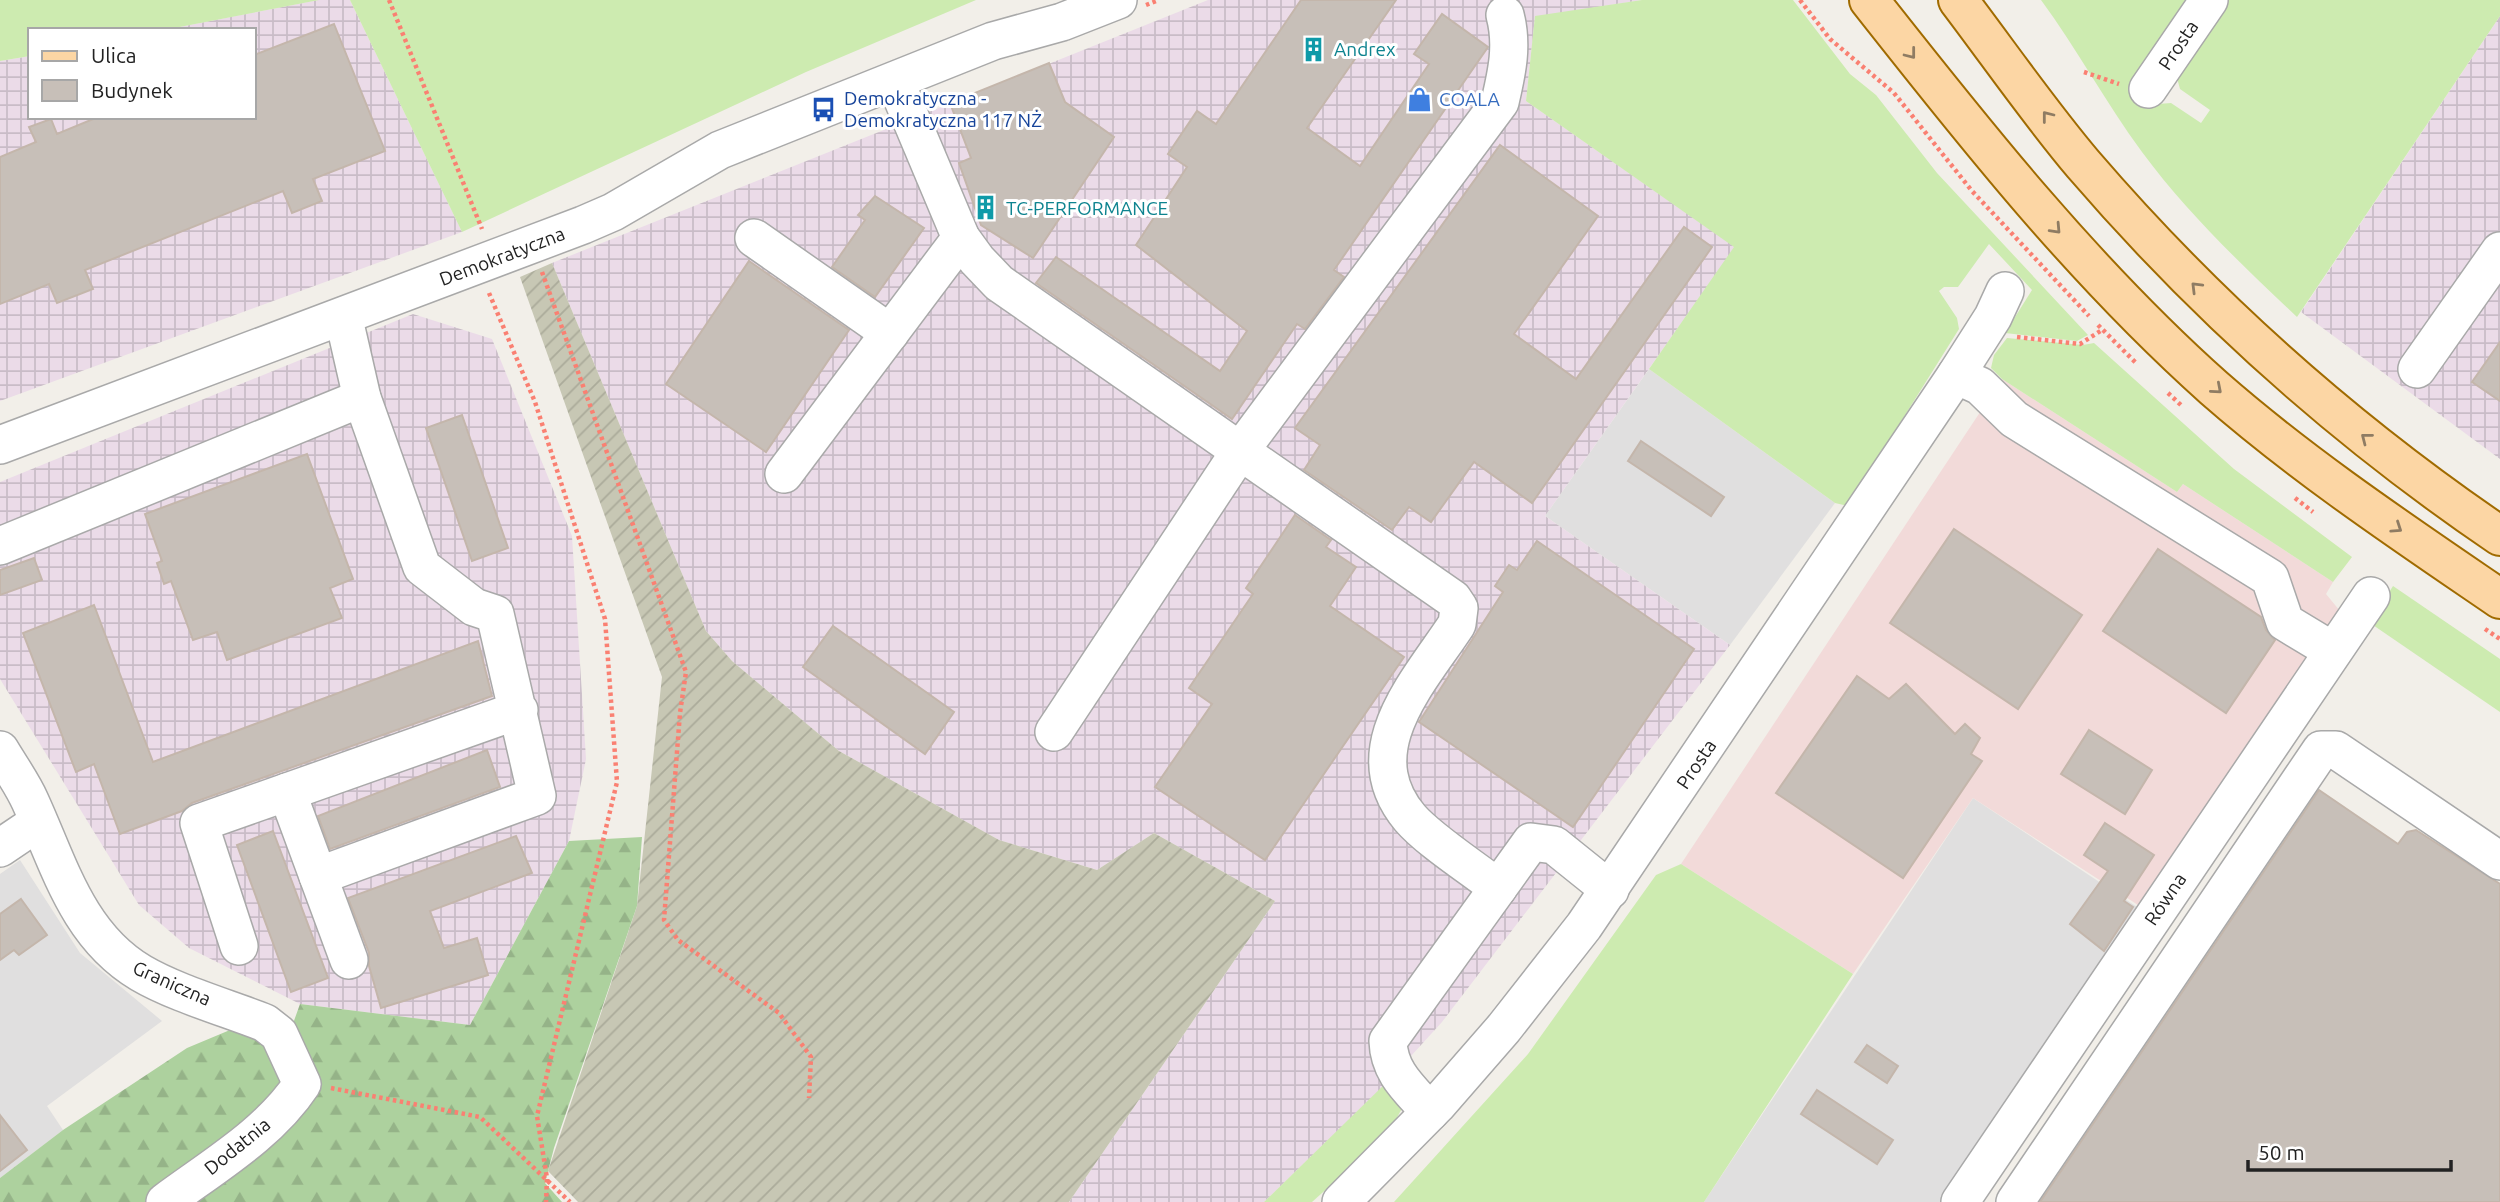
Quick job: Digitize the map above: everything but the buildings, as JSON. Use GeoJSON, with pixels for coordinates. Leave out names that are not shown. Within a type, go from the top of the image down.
{"type":"FeatureCollection","features":[{"type":"Feature","properties":{"kind":"main road"},"geometry":{"type":"LineString","coordinates":[[1869,0],[2021,191],[2214,388],[2308,464],[2500,599]]}},
{"type":"Feature","properties":{"kind":"main road"},"geometry":{"type":"LineString","coordinates":[[1958,0],[2082,162],[2184,275],[2239,331],[2325,406],[2450,502],[2500,536]]}},
{"type":"Feature","properties":{"kind":"street","name":"Demokratyczna"},"geometry":{"type":"LineString","coordinates":[[993,41],[1062,0]]}},
{"type":"Feature","properties":{"kind":"street","name":"Demokratyczna"},"geometry":{"type":"LineString","coordinates":[[0,445],[532,245],[613,212],[720,150],[993,41],[1062,22],[1118,0]]}},
{"type":"Feature","properties":{"kind":"street","name":"Prosta"},"geometry":{"type":"LineString","coordinates":[[2148,89],[2209,0]]}},
{"type":"Feature","properties":{"kind":"street"},"geometry":{"type":"LineString","coordinates":[[1054,732],[1240,451],[1500,102],[1509,63],[1510,32],[1505,15]]}},
{"type":"Feature","properties":{"kind":"street"},"geometry":{"type":"LineString","coordinates":[[895,81],[961,238],[999,283],[1453,599],[1459,608],[1457,624],[1400,709],[1391,729],[1387,752],[1390,779],[1411,820],[1498,888]]}},
{"type":"Feature","properties":{"kind":"street"},"geometry":{"type":"LineString","coordinates":[[754,238],[890,333]]}},
{"type":"Feature","properties":{"kind":"street"},"geometry":{"type":"LineString","coordinates":[[784,474],[961,238]]}},
{"type":"Feature","properties":{"kind":"street"},"geometry":{"type":"LineString","coordinates":[[2417,369],[2500,250]]}},
{"type":"Feature","properties":{"kind":"street","name":"Prosta"},"geometry":{"type":"LineString","coordinates":[[1341,1202],[1430,1112],[1504,1028],[1610,890],[1956,375],[1986,329],[2005,290]]}},
{"type":"Feature","properties":{"kind":"street"},"geometry":{"type":"LineString","coordinates":[[318,877],[537,796],[495,614],[474,607],[422,567],[362,398],[346,328],[341,318]]}},
{"type":"Feature","properties":{"kind":"street"},"geometry":{"type":"LineString","coordinates":[[1956,375],[1980,386],[2014,419],[2270,578],[2285,622],[2333,651]]}},
{"type":"Feature","properties":{"kind":"street"},"geometry":{"type":"LineString","coordinates":[[0,547],[362,398]]}},
{"type":"Feature","properties":{"kind":"street","name":"Równa"},"geometry":{"type":"LineString","coordinates":[[1960,1202],[2371,596]]}},
{"type":"Feature","properties":{"kind":"street"},"geometry":{"type":"LineString","coordinates":[[239,946],[198,823],[519,710]]}},
{"type":"Feature","properties":{"kind":"street","name":"Graniczna"},"geometry":{"type":"LineString","coordinates":[[0,750],[31,802],[58,873],[92,929],[120,958],[142,974],[265,1023],[279,1034],[302,1084]]}},
{"type":"Feature","properties":{"kind":"street"},"geometry":{"type":"LineString","coordinates":[[2015,1202],[2321,750],[2336,750],[2500,861]]}},
{"type":"Feature","properties":{"kind":"street"},"geometry":{"type":"LineString","coordinates":[[287,792],[349,960]]}},
{"type":"Feature","properties":{"kind":"street"},"geometry":{"type":"LineString","coordinates":[[0,848],[37,823]]}},
{"type":"Feature","properties":{"kind":"street"},"geometry":{"type":"LineString","coordinates":[[1430,1112],[1395,1073],[1388,1041],[1531,842],[1554,845],[1610,890]]}},
{"type":"Feature","properties":{"kind":"street","name":"Dodatnia"},"geometry":{"type":"LineString","coordinates":[[165,1202],[240,1147],[283,1109],[302,1084]]}},
{"type":"Feature","properties":{"kind":"path"},"geometry":{"type":"LineString","coordinates":[[389,0],[481,223],[486,243],[477,266],[536,402],[605,619],[617,782],[537,1116],[547,1178],[546,1202]]}},
{"type":"Feature","properties":{"kind":"path"},"geometry":{"type":"LineString","coordinates":[[532,245],[686,672],[680,713],[664,920],[677,940],[779,1013],[811,1057],[809,1098]]}},
{"type":"Feature","properties":{"kind":"path"},"geometry":{"type":"LineString","coordinates":[[1986,329],[2006,336],[2080,344],[2102,330]]}},
{"type":"Feature","properties":{"kind":"path"},"geometry":{"type":"LineString","coordinates":[[360,1093],[480,1117],[570,1202]]}},
{"type":"Feature","properties":{"kind":"shaded area"},"geometry":{"type":"Polygon","coordinates":[[[318,0],[350,0],[462,232],[0,401],[0,61],[28,56],[28,119],[256,119],[256,28],[174,28],[318,0]]]}},
{"type":"Feature","properties":{"kind":"shaded area"},"geometry":{"type":"Polygon","coordinates":[[[1208,0],[1642,0],[1535,17],[1526,101],[1735,247],[1545,516],[1730,645],[1442,1022],[1380,1090],[1264,1202],[1069,1202],[1275,901],[1154,833],[1097,870],[999,840],[839,751],[732,661],[706,631],[552,263],[1208,0]]]}},
{"type":"Feature","properties":{"kind":"shaded area"},"geometry":{"type":"Polygon","coordinates":[[[2500,16],[2500,459],[2301,312],[2500,16]]]}},
{"type":"Feature","properties":{"kind":"shaded area"},"geometry":{"type":"Polygon","coordinates":[[[552,263],[706,631],[732,661],[839,751],[999,840],[1097,870],[1154,833],[1275,901],[1069,1202],[578,1202],[548,1171],[637,906],[662,677],[520,277],[552,263]]]}},
{"type":"Feature","properties":{"kind":"shaded area"},"geometry":{"type":"Polygon","coordinates":[[[413,314],[492,339],[572,536],[586,759],[569,841],[470,1025],[300,1004],[189,948],[139,905],[0,679],[0,482],[413,314]]]}},
{"type":"Feature","properties":{"kind":"shaded area"},"geometry":{"type":"Polygon","coordinates":[[[1649,369],[1835,503],[1730,645],[1545,516],[1649,369]]]}},
{"type":"Feature","properties":{"kind":"shaded area"},"geometry":{"type":"Polygon","coordinates":[[[2002,379],[2177,492],[2183,484],[2333,582],[2326,594],[2340,611],[2138,905],[1973,798],[1853,974],[1681,864],[2002,379]]]}},
{"type":"Feature","properties":{"kind":"shaded area"},"geometry":{"type":"Polygon","coordinates":[[[1973,798],[2137,907],[1940,1202],[1704,1202],[1973,798]]]}},
{"type":"Feature","properties":{"kind":"shaded area"},"geometry":{"type":"Polygon","coordinates":[[[20,860],[80,953],[162,1021],[47,1106],[63,1130],[0,1178],[0,874],[20,860]]]}},
{"type":"Feature","properties":{"kind":"green space"},"geometry":{"type":"Polygon","coordinates":[[[0,0],[319,0],[174,28],[28,28],[28,56],[0,61],[0,0]]]}},
{"type":"Feature","properties":{"kind":"green space"},"geometry":{"type":"Polygon","coordinates":[[[350,0],[976,0],[806,72],[462,232],[350,0]]]}},
{"type":"Feature","properties":{"kind":"green space"},"geometry":{"type":"Polygon","coordinates":[[[1642,0],[1793,0],[1850,74],[1876,95],[1937,173],[2088,335],[2077,341],[2005,333],[2032,290],[1989,244],[1958,287],[1944,287],[1939,291],[1957,318],[1959,329],[1848,506],[1835,503],[1649,369],[1734,247],[1526,101],[1535,16],[1642,0]]]}},
{"type":"Feature","properties":{"kind":"green space"},"geometry":{"type":"Polygon","coordinates":[[[2041,0],[2187,0],[2131,83],[2158,104],[2171,103],[2201,123],[2210,110],[2180,89],[2177,78],[2229,0],[2500,0],[2500,16],[2297,317],[2216,238],[2159,174],[2041,0]]]}},
{"type":"Feature","properties":{"kind":"green space"},"geometry":{"type":"Polygon","coordinates":[[[2007,338],[2083,345],[2094,343],[2234,469],[2352,557],[2333,582],[2183,484],[2177,492],[2002,379],[1991,368],[1994,355],[2007,338]]]}},
{"type":"Feature","properties":{"kind":"green space"},"geometry":{"type":"Polygon","coordinates":[[[2393,586],[2500,659],[2500,712],[2370,623],[2393,586]]]}},
{"type":"Feature","properties":{"kind":"green space"},"geometry":{"type":"Polygon","coordinates":[[[642,837],[637,906],[554,1148],[545,1183],[562,1202],[0,1202],[0,1178],[63,1130],[187,1048],[230,1030],[290,1032],[300,1004],[470,1025],[569,841],[642,837]]]}},
{"type":"Feature","properties":{"kind":"green space"},"geometry":{"type":"Polygon","coordinates":[[[1681,864],[1853,974],[1704,1202],[1394,1202],[1528,1054],[1656,875],[1681,864]]]}},
{"type":"Feature","properties":{"kind":"green space"},"geometry":{"type":"Polygon","coordinates":[[[1389,1080],[1406,1101],[1388,1134],[1312,1202],[1264,1202],[1389,1080]]]}},
{"type":"Feature","properties":{"kind":"place","name":"Andrex"},"geometry":{"type":"Point","coordinates":[1314,49]}},
{"type":"Feature","properties":{"kind":"place","name":"COALA"},"geometry":{"type":"Point","coordinates":[1419,99]}},
{"type":"Feature","properties":{"kind":"place","name":"Demokratyczna - Demokratyczna 117 NŻ"},"geometry":{"type":"Point","coordinates":[824,109]}},
{"type":"Feature","properties":{"kind":"place","name":"TC-PERFORMANCE"},"geometry":{"type":"Point","coordinates":[986,208]}}]}
